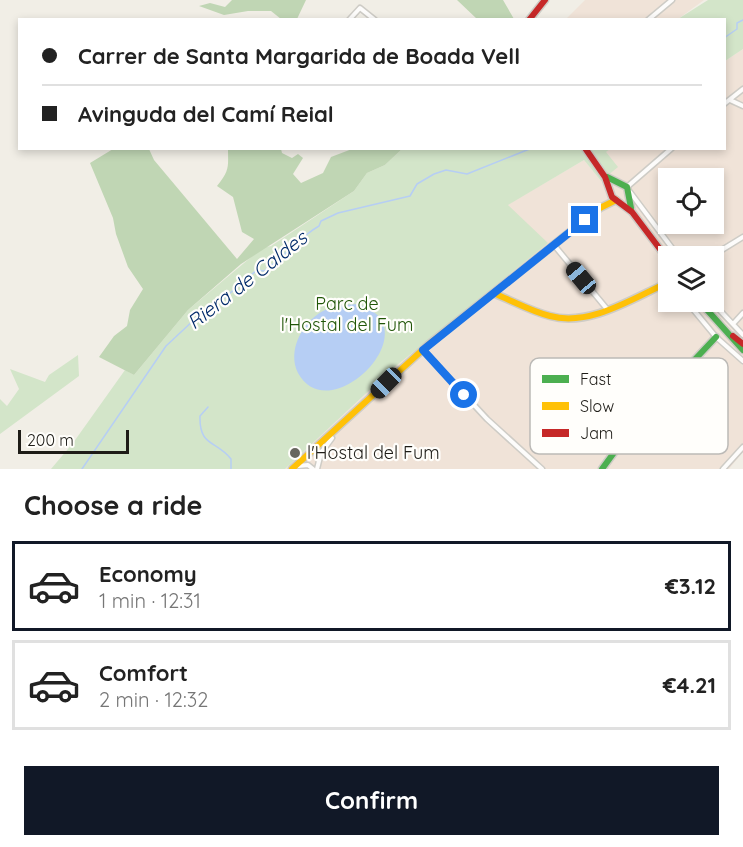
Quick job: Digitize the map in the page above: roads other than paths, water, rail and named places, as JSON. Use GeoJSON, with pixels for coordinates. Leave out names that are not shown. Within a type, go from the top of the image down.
{"type":"FeatureCollection","features":[{"type":"Feature","properties":{"kind":"street"},"geometry":{"type":"LineString","coordinates":[[531,18],[545,0]]}},
{"type":"Feature","properties":{"kind":"street"},"geometry":{"type":"LineString","coordinates":[[650,18],[672,0]]}},
{"type":"Feature","properties":{"kind":"street"},"geometry":{"type":"LineString","coordinates":[[351,18],[360,8],[372,18]]}},
{"type":"Feature","properties":{"kind":"street"},"geometry":{"type":"LineString","coordinates":[[726,103],[743,89]]}},
{"type":"Feature","properties":{"kind":"street"},"geometry":{"type":"LineString","coordinates":[[730,100],[743,106]]}},
{"type":"Feature","properties":{"kind":"street"},"geometry":{"type":"LineString","coordinates":[[586,150],[605,175],[617,201],[632,212],[658,246]]}},
{"type":"Feature","properties":{"kind":"street"},"geometry":{"type":"LineString","coordinates":[[292,469],[340,429],[423,350],[600,208],[617,201],[670,150]]}},
{"type":"Feature","properties":{"kind":"street"},"geometry":{"type":"LineString","coordinates":[[605,175],[620,183],[628,191],[670,246]]}},
{"type":"Feature","properties":{"kind":"street"},"geometry":{"type":"LineString","coordinates":[[600,208],[611,191],[620,183]]}},
{"type":"Feature","properties":{"kind":"street"},"geometry":{"type":"LineString","coordinates":[[628,191],[632,212]]}},
{"type":"Feature","properties":{"kind":"street"},"geometry":{"type":"LineString","coordinates":[[724,249],[743,237]]}},
{"type":"Feature","properties":{"kind":"street"},"geometry":{"type":"LineString","coordinates":[[554,245],[608,310]]}},
{"type":"Feature","properties":{"kind":"street"},"geometry":{"type":"LineString","coordinates":[[493,293],[558,319],[583,318],[608,310],[658,287]]}},
{"type":"Feature","properties":{"kind":"street"},"geometry":{"type":"LineString","coordinates":[[695,312],[716,337],[743,362]]}},
{"type":"Feature","properties":{"kind":"street"},"geometry":{"type":"LineString","coordinates":[[722,312],[743,335]]}},
{"type":"Feature","properties":{"kind":"street"},"geometry":{"type":"LineString","coordinates":[[708,313],[743,344]]}},
{"type":"Feature","properties":{"kind":"street"},"geometry":{"type":"LineString","coordinates":[[708,313],[743,350]]}},
{"type":"Feature","properties":{"kind":"street"},"geometry":{"type":"LineString","coordinates":[[733,324],[743,313]]}},
{"type":"Feature","properties":{"kind":"street"},"geometry":{"type":"LineString","coordinates":[[696,358],[716,337]]}},
{"type":"Feature","properties":{"kind":"street"},"geometry":{"type":"LineString","coordinates":[[423,350],[487,419],[542,469]]}},
{"type":"Feature","properties":{"kind":"street"},"geometry":{"type":"LineString","coordinates":[[292,469],[303,465],[315,469],[321,453],[340,429]]}},
{"type":"Feature","properties":{"kind":"street"},"geometry":{"type":"LineString","coordinates":[[723,469],[743,447]]}},
{"type":"Feature","properties":{"kind":"street"},"geometry":{"type":"LineString","coordinates":[[602,469],[613,454]]}},
{"type":"Feature","properties":{"kind":"water"},"geometry":{"type":"Polygon","coordinates":[[[359,304],[375,313],[384,327],[384,343],[375,360],[362,375],[345,386],[328,390],[311,387],[298,373],[295,364],[294,356],[298,338],[315,316],[327,309],[359,304]]]}},
{"type":"Feature","properties":{"kind":"waterway","name":"Riera de Caldes"},"geometry":{"type":"LineString","coordinates":[[726,37],[737,29],[737,23],[743,20]]}},
{"type":"Feature","properties":{"kind":"waterway","name":"Riera de Caldes"},"geometry":{"type":"LineString","coordinates":[[82,469],[166,346],[211,304],[222,300],[257,270],[264,271],[271,266],[304,236],[319,226],[321,221],[338,213],[410,196],[417,184],[434,174],[446,170],[467,174],[527,150]]}},
{"type":"Feature","properties":{"kind":"waterway"},"geometry":{"type":"LineString","coordinates":[[208,407],[200,416],[202,433],[231,459],[231,469]]}},
{"type":"Feature","properties":{"kind":"place","name":"l'Hostal del Fum"},"geometry":{"type":"Point","coordinates":[295,453]}},
{"type":"Feature","properties":{"kind":"park label","name":"Parc de l'Hostal del Fum"},"geometry":{"type":"Point","coordinates":[347,314]}}]}
